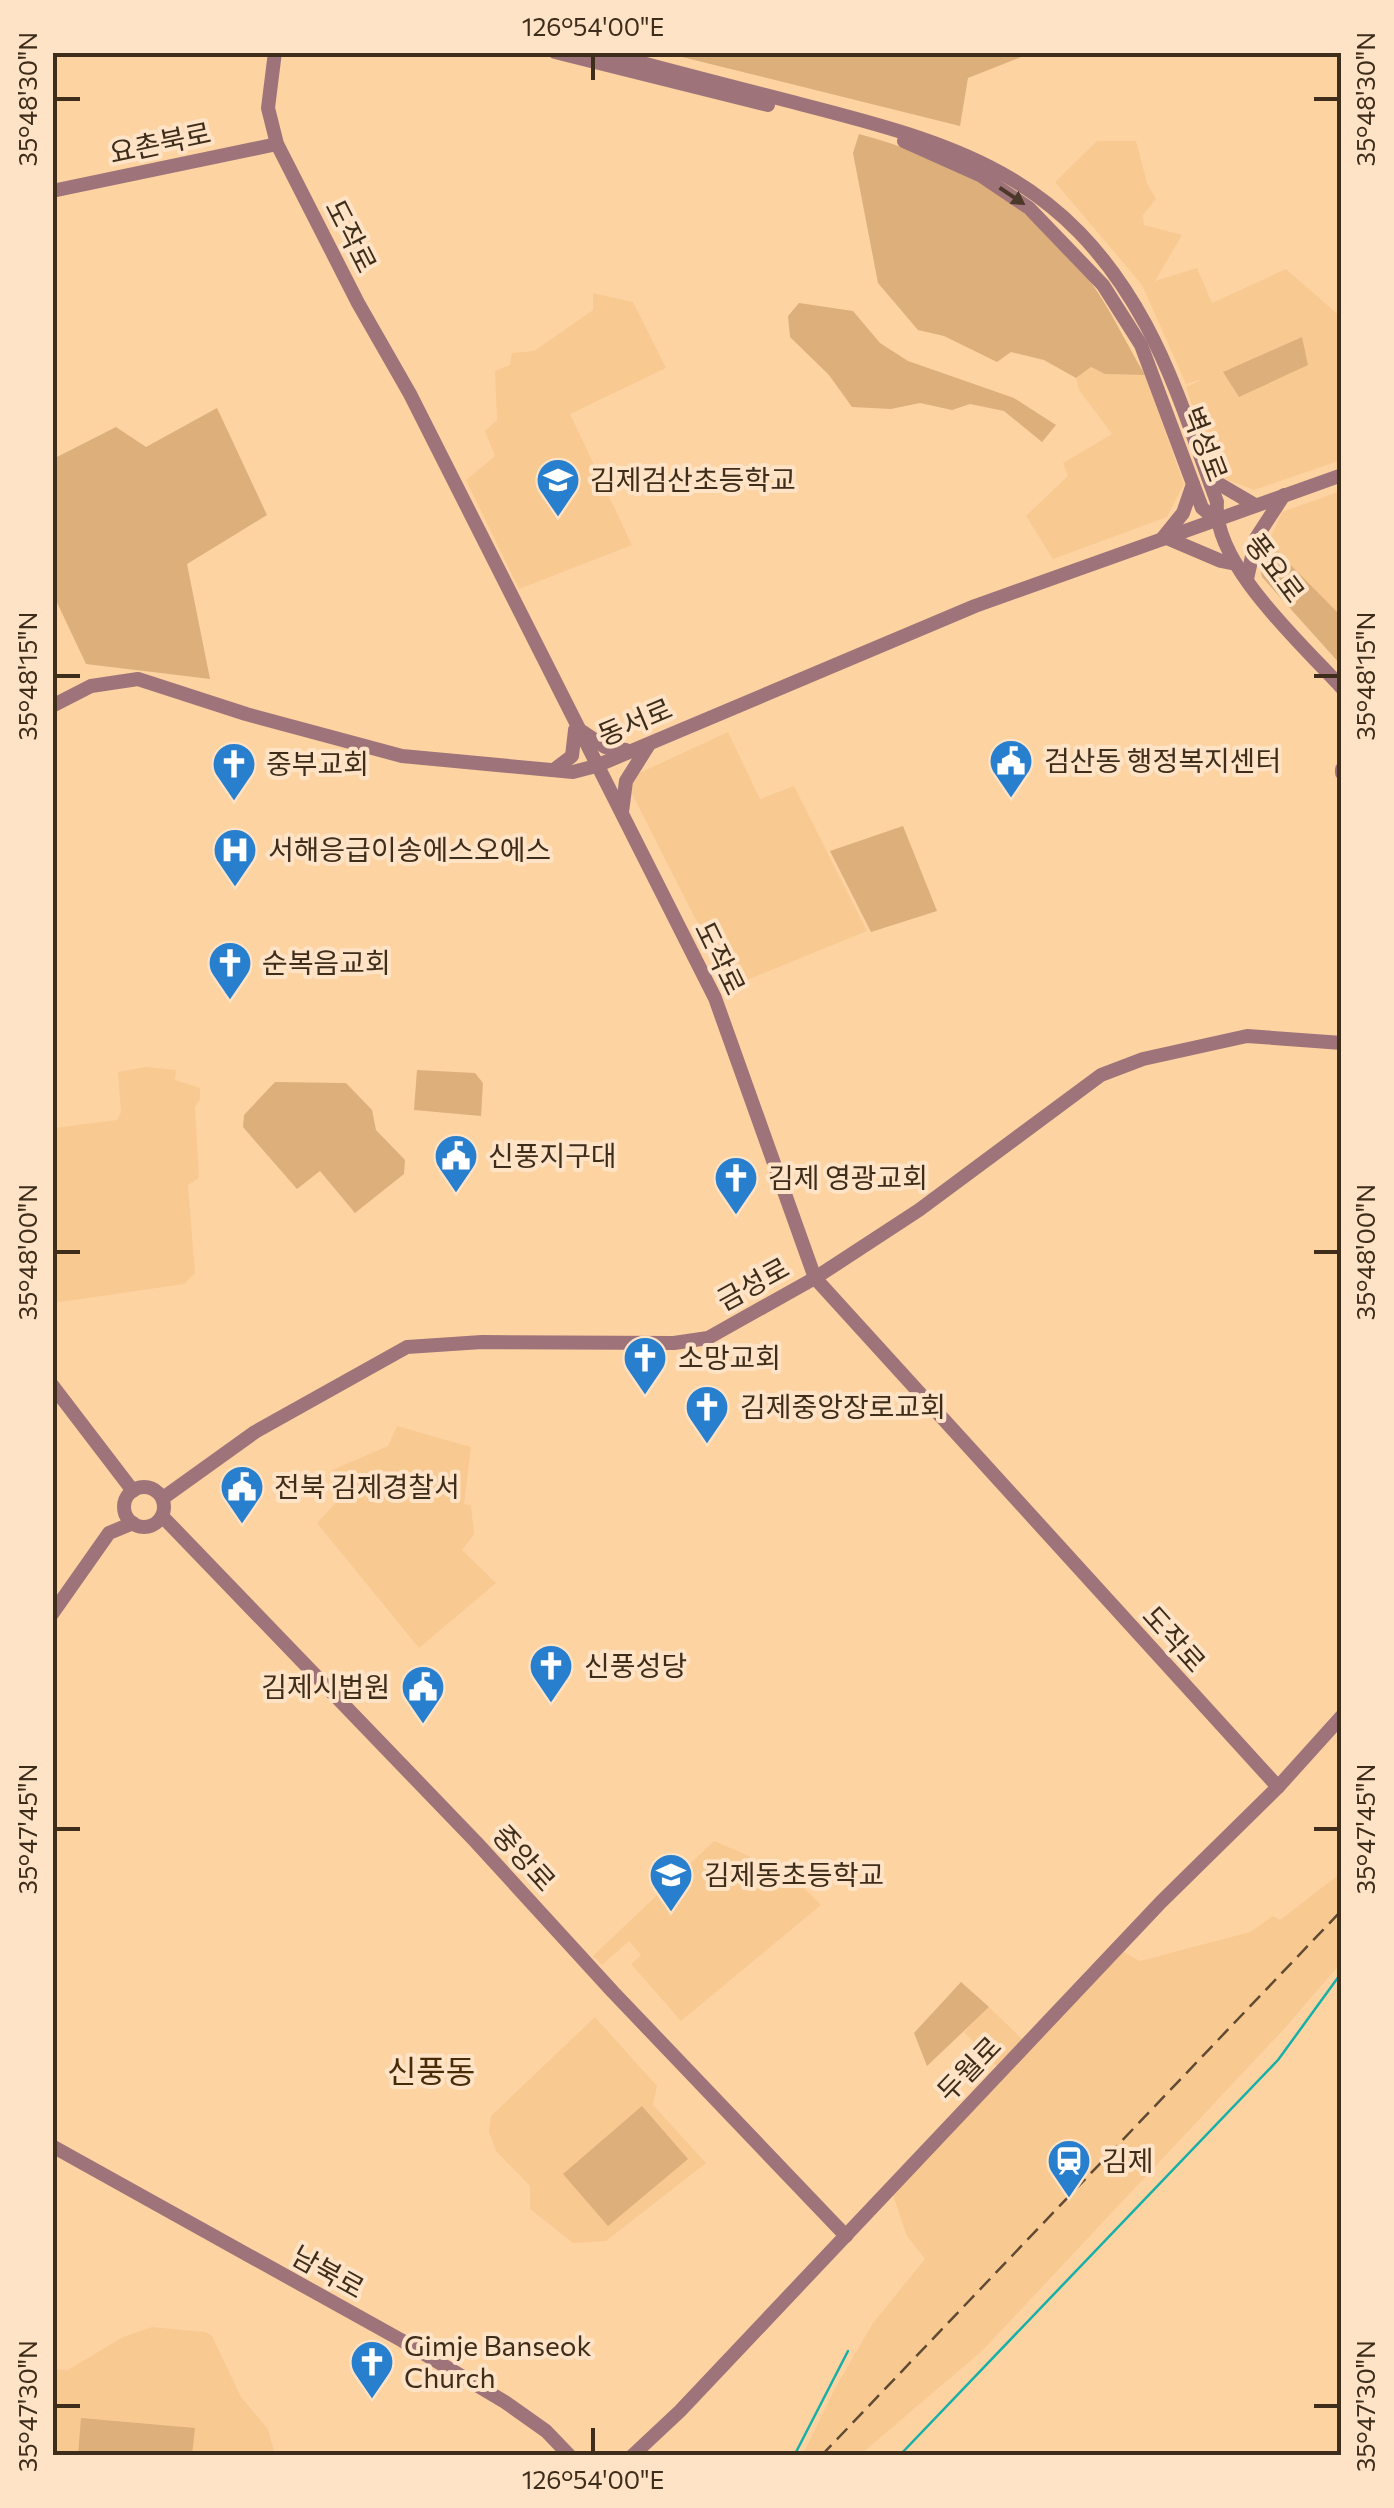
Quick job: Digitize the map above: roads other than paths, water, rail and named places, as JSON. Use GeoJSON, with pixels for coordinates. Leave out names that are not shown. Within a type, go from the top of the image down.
{"type":"FeatureCollection","features":[{"type":"Feature","properties":{"kind":"main road","name":"도작로"},"geometry":{"type":"LineString","coordinates":[[275,52],[268,108],[277,144],[358,303],[410,394],[714,998],[816,1278],[1278,1787]]}},
{"type":"Feature","properties":{"kind":"main road","name":"벽성로"},"geometry":{"type":"LineString","coordinates":[[555,52],[823,117],[913,143],[980,175],[1030,208],[1103,286],[1141,345],[1200,480]]}},
{"type":"Feature","properties":{"kind":"main road","name":"벽성로"},"geometry":{"type":"LineString","coordinates":[[601,52],[909,132],[998,169],[1040,197],[1106,265],[1146,325],[1179,399],[1200,480],[1202,508],[1215,519]]}},
{"type":"Feature","properties":{"kind":"main road","name":"요촌북로"},"geometry":{"type":"LineString","coordinates":[[52,191],[277,144]]}},
{"type":"Feature","properties":{"kind":"main road","name":"동서로"},"geometry":{"type":"LineString","coordinates":[[52,706],[91,686],[138,679],[246,714],[402,756],[572,772],[596,766],[975,606],[1342,474]]}},
{"type":"Feature","properties":{"kind":"main road"},"geometry":{"type":"LineString","coordinates":[[1236,564],[1164,539],[1200,480],[1256,505]]}},
{"type":"Feature","properties":{"kind":"main road"},"geometry":{"type":"LineString","coordinates":[[1247,578],[1256,538],[1284,495]]}},
{"type":"Feature","properties":{"kind":"main road","name":"풍요로"},"geometry":{"type":"LineString","coordinates":[[1215,519],[1236,564],[1342,688]]}},
{"type":"Feature","properties":{"kind":"main road"},"geometry":{"type":"LineString","coordinates":[[575,725],[606,747],[642,747],[626,781],[622,818]]}},
{"type":"Feature","properties":{"kind":"main road"},"geometry":{"type":"LineString","coordinates":[[551,770],[568,763],[572,756],[576,746],[575,725]]}},
{"type":"Feature","properties":{"kind":"main road","name":"금성로"},"geometry":{"type":"LineString","coordinates":[[163,1498],[255,1432],[407,1347],[482,1342],[674,1343],[708,1338],[816,1278],[919,1210],[1101,1075],[1143,1059],[1246,1036],[1342,1044]]}},
{"type":"Feature","properties":{"kind":"main road"},"geometry":{"type":"LineString","coordinates":[[52,1386],[132,1490]]}},
{"type":"Feature","properties":{"kind":"main road"},"geometry":{"type":"LineString","coordinates":[[52,1614],[109,1533],[133,1523],[147,1526],[162,1516],[163,1498],[155,1489],[144,1486],[132,1490],[126,1498],[124,1510],[133,1523]]}},
{"type":"Feature","properties":{"kind":"main road","name":"중앙로"},"geometry":{"type":"LineString","coordinates":[[162,1516],[476,1842],[602,1982],[846,2236]]}},
{"type":"Feature","properties":{"kind":"main road","name":"두월로"},"geometry":{"type":"LineString","coordinates":[[632,2456],[680,2411],[1342,1716]]}},
{"type":"Feature","properties":{"kind":"main road","name":"남북로"},"geometry":{"type":"LineString","coordinates":[[52,2146],[505,2402],[546,2431],[570,2456]]}},
{"type":"Feature","properties":{"kind":"waterway"},"geometry":{"type":"LineString","coordinates":[[899,2456],[1278,2060],[1342,1972]]}},
{"type":"Feature","properties":{"kind":"waterway"},"geometry":{"type":"LineString","coordinates":[[794,2456],[848,2351]]}},
{"type":"Feature","properties":{"kind":"railway"},"geometry":{"type":"LineString","coordinates":[[821,2456],[1342,1910]]}},
{"type":"Feature","properties":{"kind":"place","name":"김제검산초등학교"},"geometry":{"type":"Point","coordinates":[558,518]}},
{"type":"Feature","properties":{"kind":"place","name":"검산동 행정복지센터"},"geometry":{"type":"Point","coordinates":[1011,799]}},
{"type":"Feature","properties":{"kind":"place","name":"중부교회"},"geometry":{"type":"Point","coordinates":[234,802]}},
{"type":"Feature","properties":{"kind":"place","name":"서해응급이송에스오에스"},"geometry":{"type":"Point","coordinates":[235,888]}},
{"type":"Feature","properties":{"kind":"place","name":"순복음교회"},"geometry":{"type":"Point","coordinates":[230,1001]}},
{"type":"Feature","properties":{"kind":"place","name":"신풍지구대"},"geometry":{"type":"Point","coordinates":[456,1194]}},
{"type":"Feature","properties":{"kind":"place","name":"김제 영광교회"},"geometry":{"type":"Point","coordinates":[736,1216]}},
{"type":"Feature","properties":{"kind":"place","name":"소망교회"},"geometry":{"type":"Point","coordinates":[645,1396]}},
{"type":"Feature","properties":{"kind":"place","name":"김제중앙장로교회"},"geometry":{"type":"Point","coordinates":[707,1445]}},
{"type":"Feature","properties":{"kind":"place","name":"전북 김제경찰서"},"geometry":{"type":"Point","coordinates":[242,1525]}},
{"type":"Feature","properties":{"kind":"place","name":"신풍성당"},"geometry":{"type":"Point","coordinates":[551,1704]}},
{"type":"Feature","properties":{"kind":"place","name":"김제시법원"},"geometry":{"type":"Point","coordinates":[423,1725]}},
{"type":"Feature","properties":{"kind":"place","name":"김제동초등학교"},"geometry":{"type":"Point","coordinates":[671,1913]}},
{"type":"Feature","properties":{"kind":"place","name":"김제"},"geometry":{"type":"Point","coordinates":[1069,2199]}},
{"type":"Feature","properties":{"kind":"place","name":"Gimje Banseok Church"},"geometry":{"type":"Point","coordinates":[372,2400]}},
{"type":"Feature","properties":{"kind":"district","name":"신풍동"},"geometry":{"type":"Point","coordinates":[431,2072]}}]}
